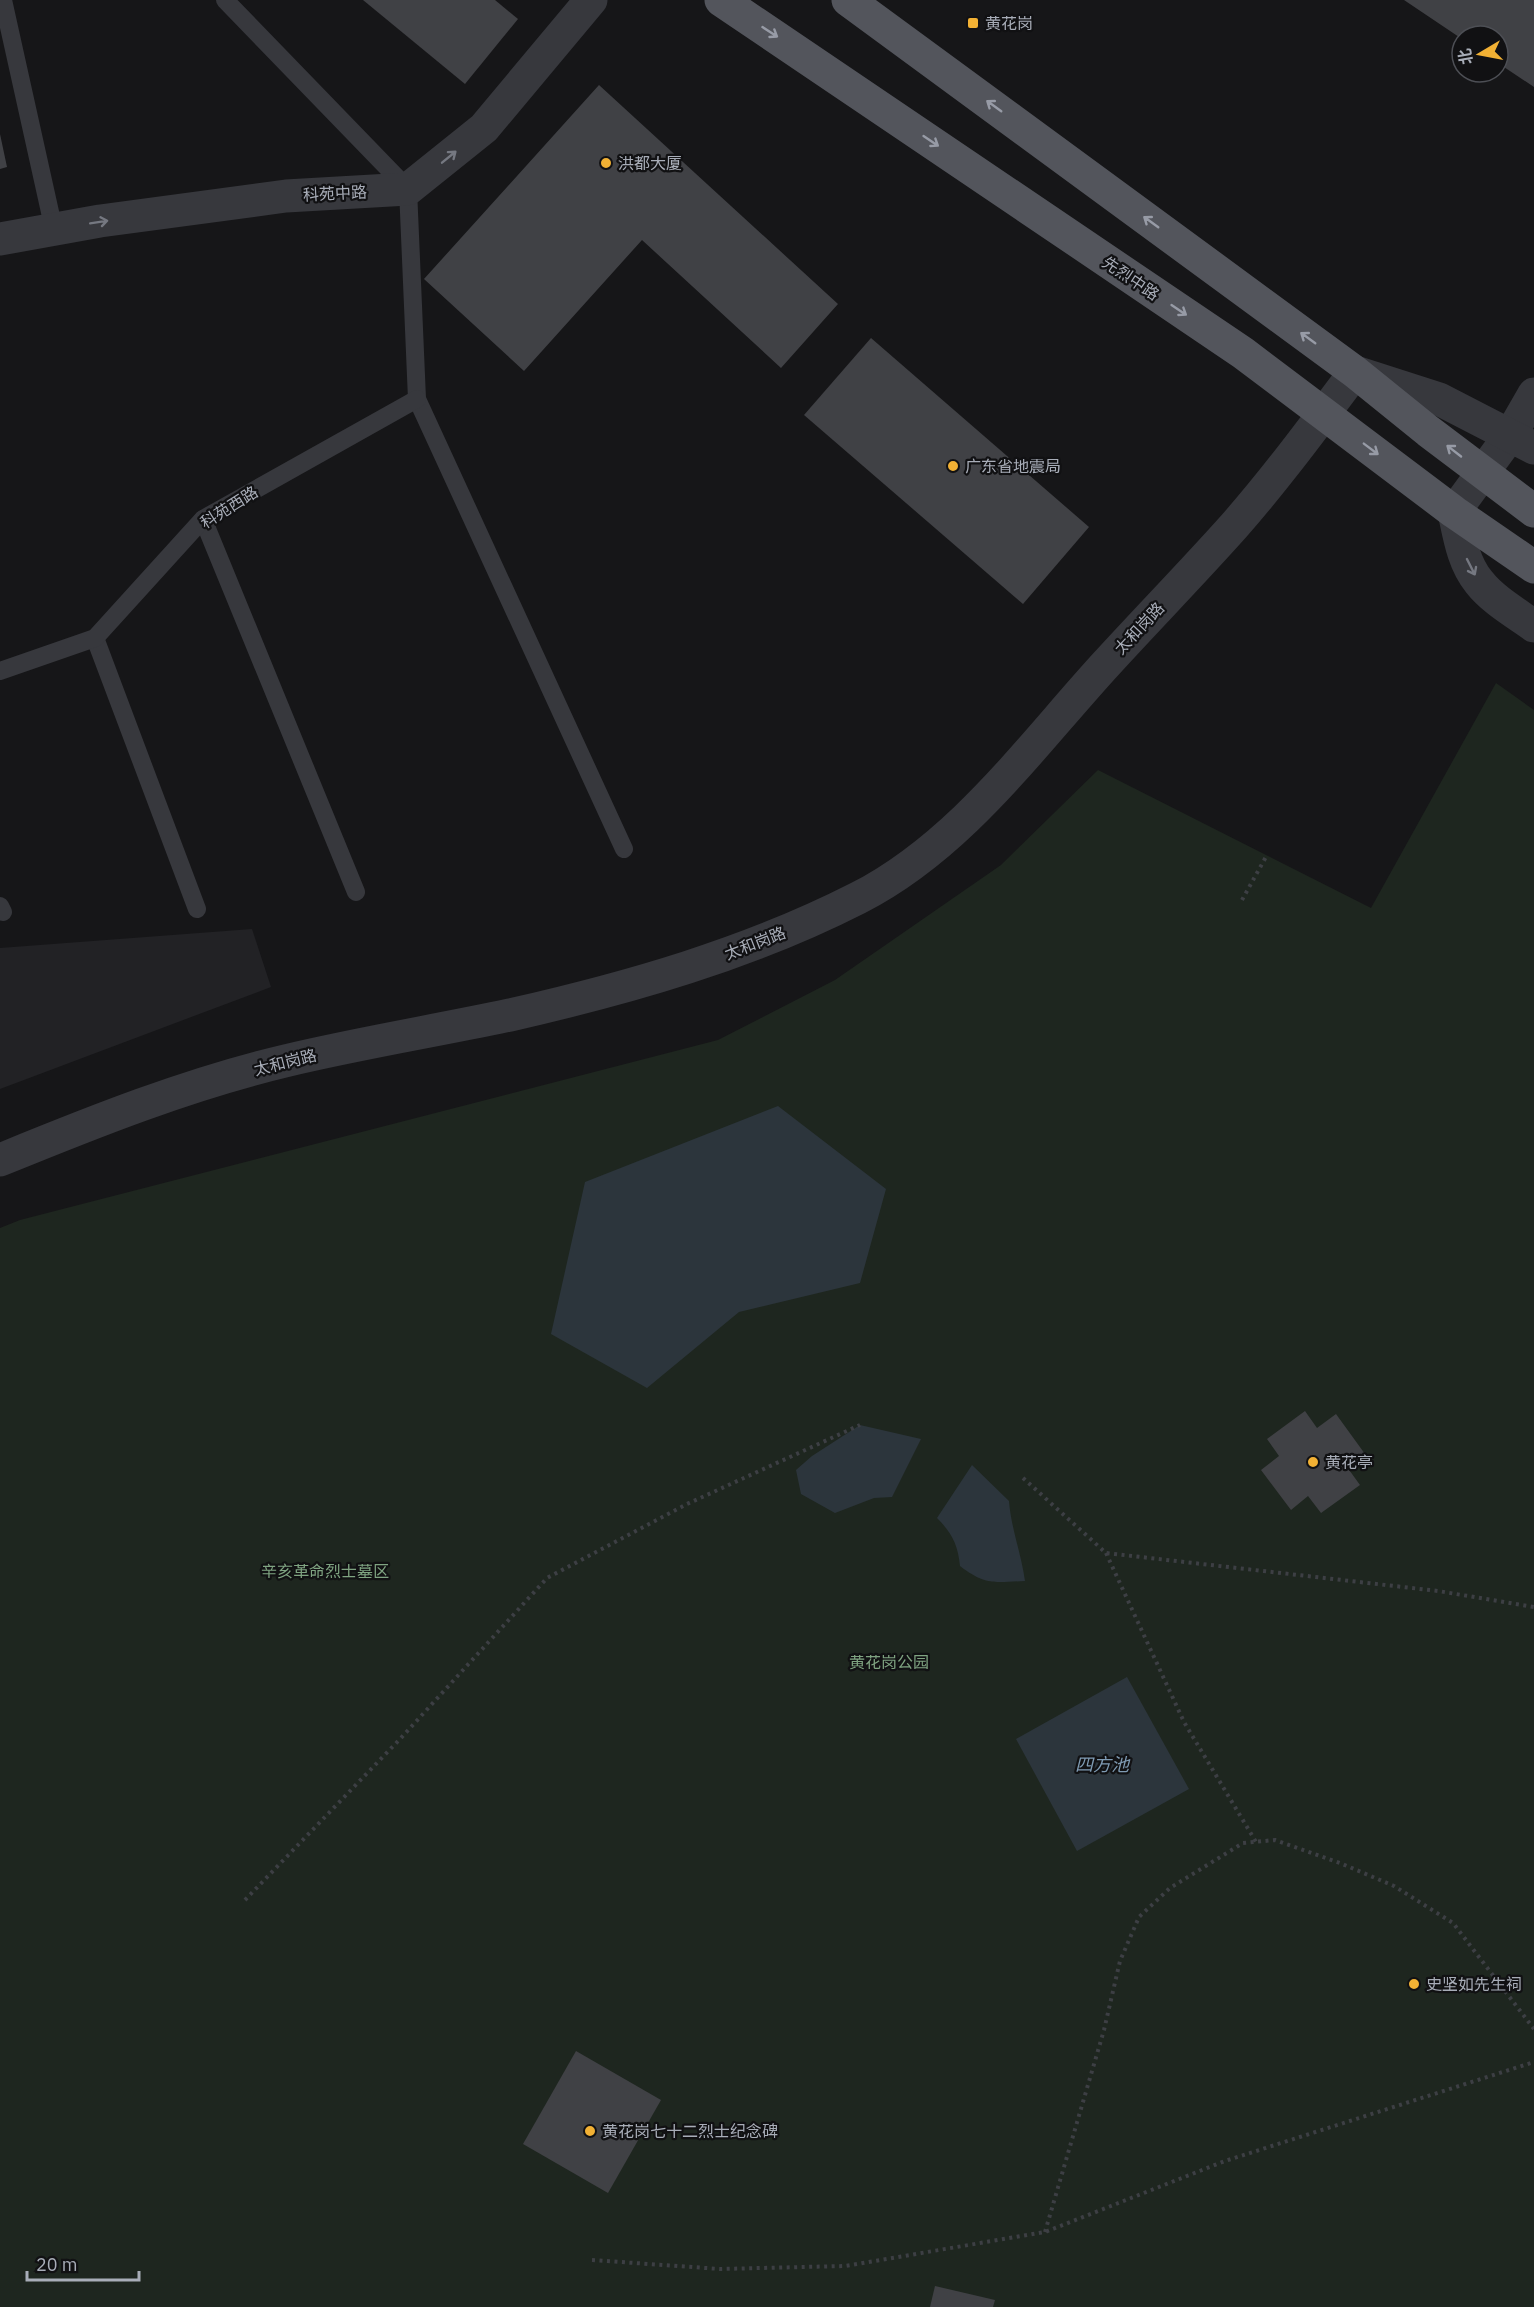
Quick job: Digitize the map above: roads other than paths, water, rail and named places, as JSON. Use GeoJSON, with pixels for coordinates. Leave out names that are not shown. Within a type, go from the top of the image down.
{"type":"FeatureCollection","features":[{"type":"Feature","properties":{"kind":"main road","name":"先烈中路"},"geometry":{"type":"LineString","coordinates":[[721,0],[1243,353],[1454,512],[1534,567]]}},
{"type":"Feature","properties":{"kind":"main road"},"geometry":{"type":"LineString","coordinates":[[848,0],[1355,372],[1534,511]]}},
{"type":"Feature","properties":{"kind":"street"},"geometry":{"type":"LineString","coordinates":[[408,189],[484,128],[591,0]]}},
{"type":"Feature","properties":{"kind":"street","name":"科苑中路"},"geometry":{"type":"LineString","coordinates":[[0,239],[286,196],[408,189]]}},
{"type":"Feature","properties":{"kind":"street"},"geometry":{"type":"LineString","coordinates":[[1355,372],[1439,399],[1522,441]]}},
{"type":"Feature","properties":{"kind":"street","name":"太和岗路"},"geometry":{"type":"LineString","coordinates":[[0,1160],[144,1104],[281,1061],[506,1015],[637,983],[713,959],[790,929],[860,897],[915,863],[977,808],[1105,664],[1235,525],[1355,372]]}},
{"type":"Feature","properties":{"kind":"street"},"geometry":{"type":"LineString","coordinates":[[1534,394],[1522,441],[1483,473],[1454,512],[1463,552],[1479,582],[1534,626]]}},
{"type":"Feature","properties":{"kind":"lane"},"geometry":{"type":"LineString","coordinates":[[3,0],[54,230]]}},
{"type":"Feature","properties":{"kind":"lane"},"geometry":{"type":"LineString","coordinates":[[225,0],[408,189],[417,399],[624,849]]}},
{"type":"Feature","properties":{"kind":"lane","name":"科苑西路"},"geometry":{"type":"LineString","coordinates":[[0,671],[95,638],[203,519],[417,399]]}},
{"type":"Feature","properties":{"kind":"lane"},"geometry":{"type":"LineString","coordinates":[[203,519],[356,892]]}},
{"type":"Feature","properties":{"kind":"lane"},"geometry":{"type":"LineString","coordinates":[[95,638],[196,909]]}},
{"type":"Feature","properties":{"kind":"water"},"geometry":{"type":"Polygon","coordinates":[[[778,1106],[886,1189],[860,1283],[739,1312],[647,1388],[551,1334],[585,1182],[778,1106]]]}},
{"type":"Feature","properties":{"kind":"water"},"geometry":{"type":"Polygon","coordinates":[[[860,1425],[921,1439],[892,1497],[874,1498],[835,1513],[801,1494],[796,1470],[812,1456],[860,1425]]]}},
{"type":"Feature","properties":{"kind":"water"},"geometry":{"type":"Polygon","coordinates":[[[972,1465],[1009,1501],[1025,1581],[984,1580],[960,1566],[953,1540],[937,1518],[972,1465]]]}},
{"type":"Feature","properties":{"kind":"water","name":"四方池"},"geometry":{"type":"Polygon","coordinates":[[[1127,1677],[1189,1789],[1077,1851],[1016,1739],[1127,1677]]]}},
{"type":"Feature","properties":{"kind":"place","name":"黄花岗"},"geometry":{"type":"Point","coordinates":[973,23]}},
{"type":"Feature","properties":{"kind":"place","name":"洪都大厦"},"geometry":{"type":"Point","coordinates":[606,163]}},
{"type":"Feature","properties":{"kind":"place","name":"广东省地震局"},"geometry":{"type":"Point","coordinates":[953,466]}},
{"type":"Feature","properties":{"kind":"place","name":"黄花亭"},"geometry":{"type":"Point","coordinates":[1313,1462]}},
{"type":"Feature","properties":{"kind":"place","name":"史坚如先生祠"},"geometry":{"type":"Point","coordinates":[1414,1984]}},
{"type":"Feature","properties":{"kind":"place","name":"黄花岗七十二烈士纪念碑"},"geometry":{"type":"Point","coordinates":[590,2131]}},
{"type":"Feature","properties":{"kind":"park label","name":"辛亥革命烈士墓区"},"geometry":{"type":"Point","coordinates":[325,1571]}},
{"type":"Feature","properties":{"kind":"park label","name":"黄花岗公园"},"geometry":{"type":"Point","coordinates":[889,1662]}}]}
